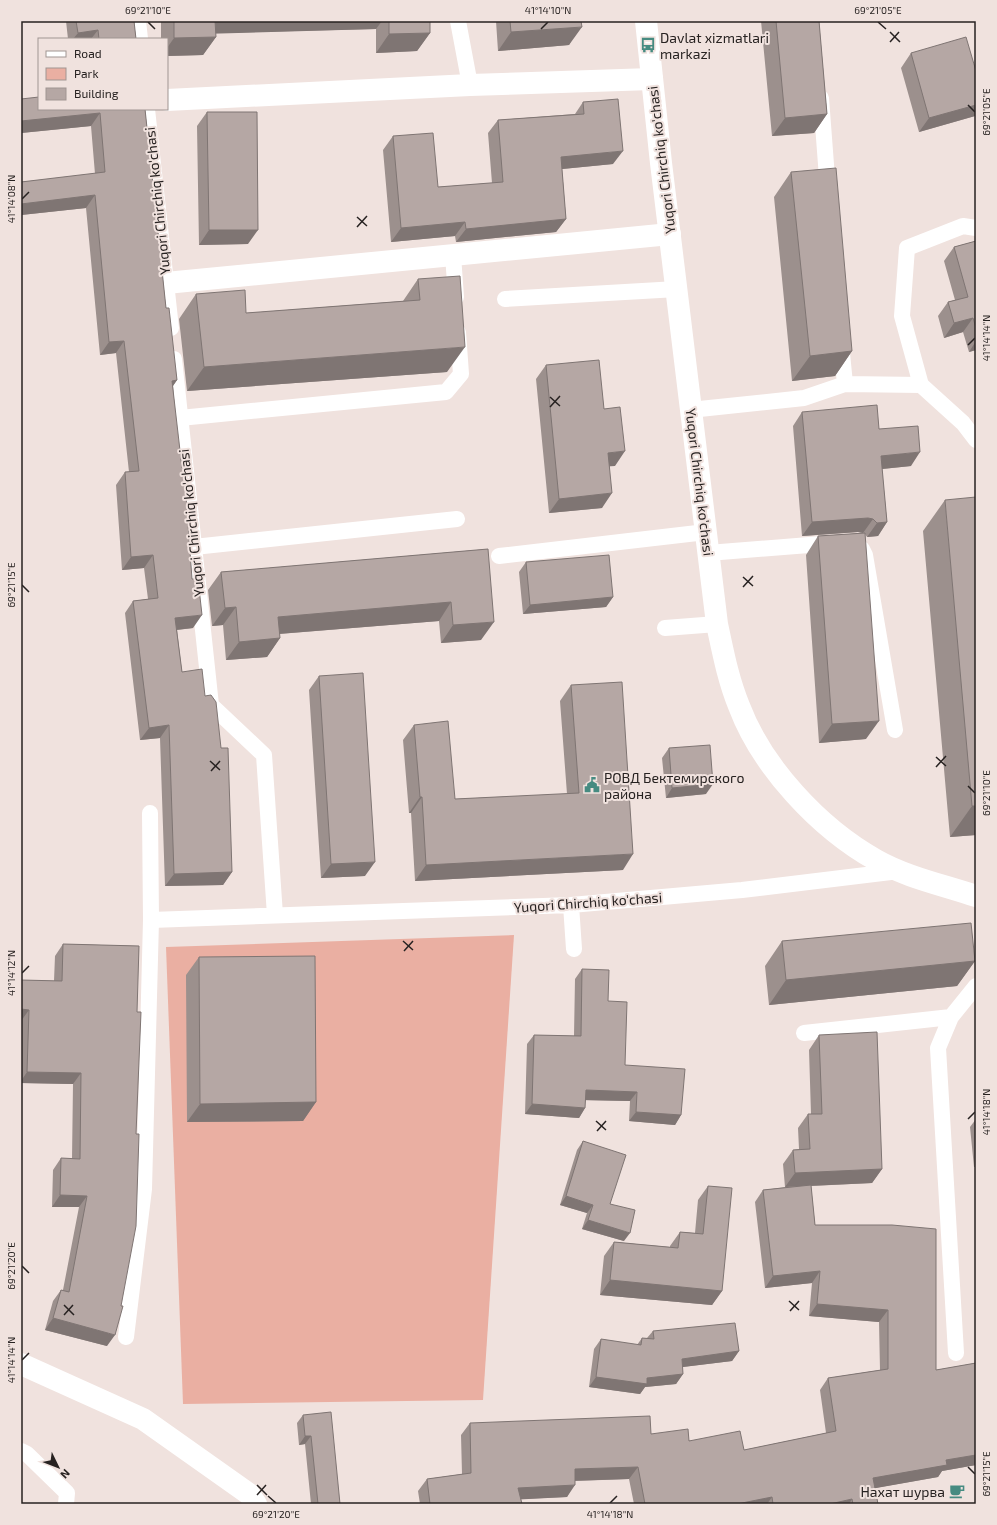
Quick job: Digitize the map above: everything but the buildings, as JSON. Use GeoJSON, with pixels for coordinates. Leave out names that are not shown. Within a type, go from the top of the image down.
{"type":"FeatureCollection","features":[{"type":"Feature","properties":{"kind":"street","name":"Yuqori Chirchiq ko'chasi"},"geometry":{"type":"LineString","coordinates":[[646,21],[690,410],[718,624],[725,666],[739,708],[771,765],[801,800],[837,833],[876,860],[899,871],[976,896]]}},
{"type":"Feature","properties":{"kind":"street"},"geometry":{"type":"LineString","coordinates":[[168,100],[470,85],[652,79]]}},
{"type":"Feature","properties":{"kind":"street"},"geometry":{"type":"LineString","coordinates":[[166,283],[670,234]]}},
{"type":"Feature","properties":{"kind":"street"},"geometry":{"type":"LineString","coordinates":[[21,1364],[143,1418],[249,1494],[256,1504]]}},
{"type":"Feature","properties":{"kind":"lane"},"geometry":{"type":"LineString","coordinates":[[138,21],[140,38]]}},
{"type":"Feature","properties":{"kind":"lane"},"geometry":{"type":"LineString","coordinates":[[458,21],[470,85]]}},
{"type":"Feature","properties":{"kind":"lane"},"geometry":{"type":"LineString","coordinates":[[819,84],[829,203]]}},
{"type":"Feature","properties":{"kind":"lane","name":"Yuqori Chirchiq ko'chasi"},"geometry":{"type":"LineString","coordinates":[[147,110],[211,705],[264,755],[275,915]]}},
{"type":"Feature","properties":{"kind":"lane"},"geometry":{"type":"LineString","coordinates":[[976,228],[963,226],[907,248],[902,316],[921,385],[964,423],[976,440]]}},
{"type":"Feature","properties":{"kind":"lane"},"geometry":{"type":"LineString","coordinates":[[180,418],[446,392],[461,374],[453,255]]}},
{"type":"Feature","properties":{"kind":"lane"},"geometry":{"type":"LineString","coordinates":[[505,299],[677,289]]}},
{"type":"Feature","properties":{"kind":"lane"},"geometry":{"type":"LineString","coordinates":[[840,329],[845,384]]}},
{"type":"Feature","properties":{"kind":"lane"},"geometry":{"type":"LineString","coordinates":[[690,410],[804,398],[845,384],[921,385]]}},
{"type":"Feature","properties":{"kind":"lane"},"geometry":{"type":"LineString","coordinates":[[194,547],[457,519]]}},
{"type":"Feature","properties":{"kind":"lane"},"geometry":{"type":"LineString","coordinates":[[499,556],[707,542],[859,541],[865,554],[895,730]]}},
{"type":"Feature","properties":{"kind":"lane"},"geometry":{"type":"LineString","coordinates":[[665,628],[718,624]]}},
{"type":"Feature","properties":{"kind":"lane"},"geometry":{"type":"LineString","coordinates":[[126,1337],[144,1189],[151,920],[150,813]]}},
{"type":"Feature","properties":{"kind":"lane","name":"Yuqori Chirchiq ko'chasi"},"geometry":{"type":"LineString","coordinates":[[151,920],[222,916],[571,905],[742,890],[899,871]]}},
{"type":"Feature","properties":{"kind":"lane"},"geometry":{"type":"LineString","coordinates":[[571,905],[574,950]]}},
{"type":"Feature","properties":{"kind":"lane"},"geometry":{"type":"LineString","coordinates":[[956,1353],[938,1048],[951,1017],[976,986]]}},
{"type":"Feature","properties":{"kind":"lane"},"geometry":{"type":"LineString","coordinates":[[804,1033],[951,1017]]}},
{"type":"Feature","properties":{"kind":"lane"},"geometry":{"type":"LineString","coordinates":[[21,1451],[28,1454],[67,1493],[66,1504]]}},
{"type":"Feature","properties":{"kind":"green space"},"geometry":{"type":"Polygon","coordinates":[[[514,935],[483,1400],[183,1404],[166,947],[514,935]]]}},
{"type":"Feature","properties":{"kind":"place","name":"Davlat xizmatlari markazi"},"geometry":{"type":"Point","coordinates":[648,45]}},
{"type":"Feature","properties":{"kind":"place","name":"РОВД Бектемирского района"},"geometry":{"type":"Point","coordinates":[592,785]}},
{"type":"Feature","properties":{"kind":"place","name":"Нахат шурва"},"geometry":{"type":"Point","coordinates":[957,1491]}}]}
